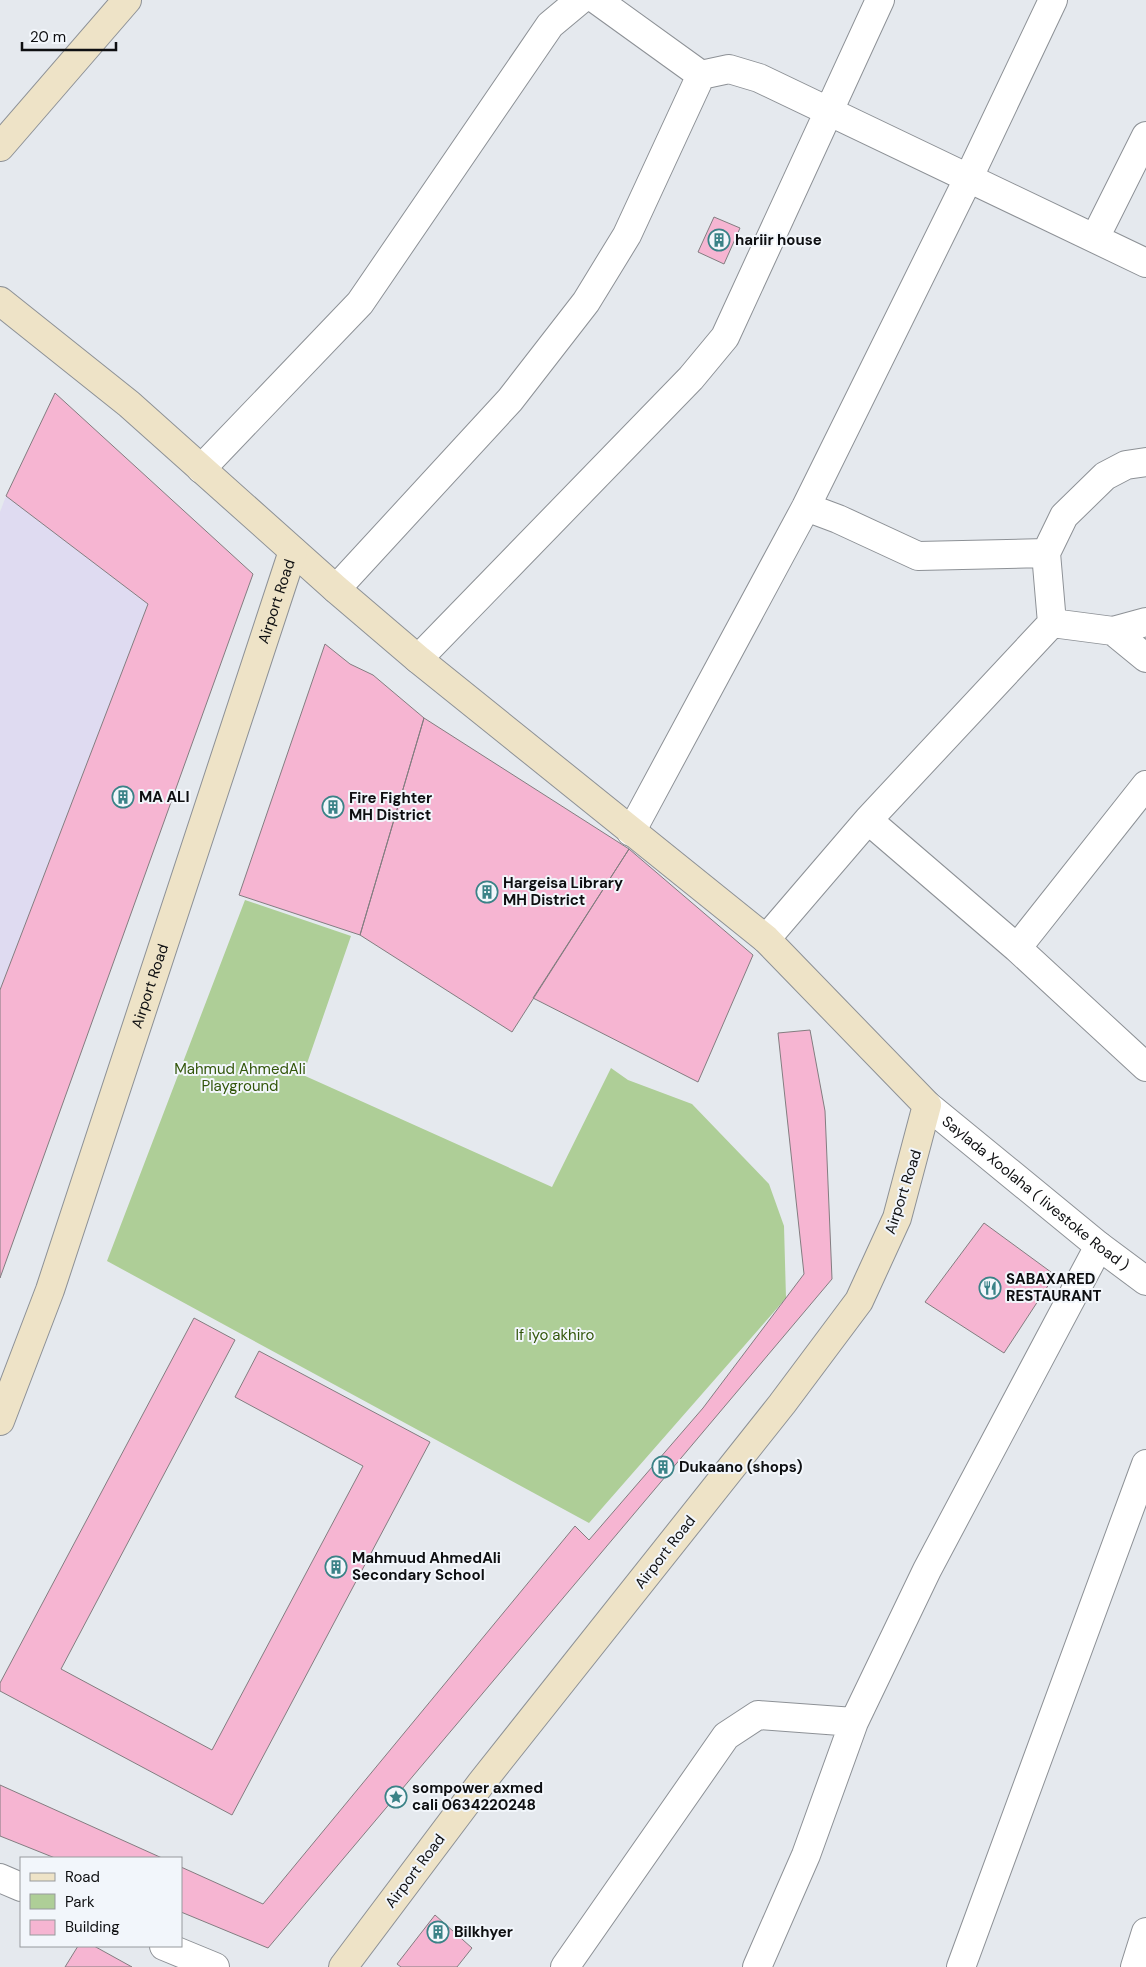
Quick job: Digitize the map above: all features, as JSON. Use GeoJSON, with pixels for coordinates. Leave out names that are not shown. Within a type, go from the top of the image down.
{"type":"FeatureCollection","features":[{"type":"Feature","properties":{"kind":"main road"},"geometry":{"type":"LineString","coordinates":[[0,147],[123,1]]}},
{"type":"Feature","properties":{"kind":"main road"},"geometry":{"type":"LineString","coordinates":[[0,301],[129,404],[418,660],[766,939],[927,1105]]}},
{"type":"Feature","properties":{"kind":"main road","name":"Airport Road"},"geometry":{"type":"LineString","coordinates":[[0,1421],[50,1290],[293,551]]}},
{"type":"Feature","properties":{"kind":"main road","name":"Airport Road"},"geometry":{"type":"LineString","coordinates":[[343,1967],[482,1782],[782,1404],[859,1301],[897,1218],[927,1105]]}},
{"type":"Feature","properties":{"kind":"street"},"geometry":{"type":"LineString","coordinates":[[201,469],[360,303],[550,25],[580,0]]}},
{"type":"Feature","properties":{"kind":"street"},"geometry":{"type":"LineString","coordinates":[[597,0],[701,75],[728,69],[759,78],[1146,263]]}},
{"type":"Feature","properties":{"kind":"street"},"geometry":{"type":"LineString","coordinates":[[418,660],[691,378],[725,337],[880,0]]}},
{"type":"Feature","properties":{"kind":"street"},"geometry":{"type":"LineString","coordinates":[[631,832],[806,507],[969,177],[1053,0]]}},
{"type":"Feature","properties":{"kind":"street"},"geometry":{"type":"LineString","coordinates":[[336,589],[510,400],[586,302],[627,235],[701,75]]}},
{"type":"Feature","properties":{"kind":"street"},"geometry":{"type":"LineString","coordinates":[[1095,238],[1146,136]]}},
{"type":"Feature","properties":{"kind":"street"},"geometry":{"type":"LineString","coordinates":[[766,939],[868,820],[1052,623],[1046,553],[1064,516],[1105,476],[1126,465],[1146,462]]}},
{"type":"Feature","properties":{"kind":"street"},"geometry":{"type":"LineString","coordinates":[[806,507],[838,519],[918,556],[1046,553]]}},
{"type":"Feature","properties":{"kind":"street"},"geometry":{"type":"LineString","coordinates":[[1052,623],[1113,630],[1146,622]]}},
{"type":"Feature","properties":{"kind":"street"},"geometry":{"type":"LineString","coordinates":[[1113,630],[1146,658]]}},
{"type":"Feature","properties":{"kind":"street"},"geometry":{"type":"LineString","coordinates":[[1017,948],[1146,786]]}},
{"type":"Feature","properties":{"kind":"street"},"geometry":{"type":"LineString","coordinates":[[868,820],[1017,948],[1146,1066]]}},
{"type":"Feature","properties":{"kind":"street","name":"Saylada Xoolaha ( livestoke Road )"},"geometry":{"type":"LineString","coordinates":[[927,1105],[1100,1246],[1146,1281]]}},
{"type":"Feature","properties":{"kind":"street"},"geometry":{"type":"LineString","coordinates":[[757,1967],[806,1855],[854,1722],[927,1570],[1100,1246]]}},
{"type":"Feature","properties":{"kind":"street"},"geometry":{"type":"LineString","coordinates":[[961,1967],[1146,1464]]}},
{"type":"Feature","properties":{"kind":"street"},"geometry":{"type":"LineString","coordinates":[[565,1967],[726,1736],[758,1715],[854,1722]]}},
{"type":"Feature","properties":{"kind":"street"},"geometry":{"type":"LineString","coordinates":[[0,1878],[20,1886]]}},
{"type":"Feature","properties":{"kind":"street"},"geometry":{"type":"LineString","coordinates":[[1135,1967],[1146,1932]]}},
{"type":"Feature","properties":{"kind":"street"},"geometry":{"type":"LineString","coordinates":[[166,1947],[215,1967]]}},
{"type":"Feature","properties":{"kind":"shaded area"},"geometry":{"type":"Polygon","coordinates":[[[6,496],[148,604],[0,990],[0,512],[6,496]]]}},
{"type":"Feature","properties":{"kind":"green space","name":"If iyo akhiro"},"geometry":{"type":"Polygon","coordinates":[[[245,900],[351,936],[303,1075],[552,1187],[611,1068],[628,1080],[692,1104],[769,1184],[784,1226],[786,1298],[589,1523],[107,1261],[245,900]]]}},
{"type":"Feature","properties":{"kind":"building","name":"hariir house"},"geometry":{"type":"Polygon","coordinates":[[[714,217],[740,228],[724,264],[698,252],[714,217]]]}},
{"type":"Feature","properties":{"kind":"building","name":"MA ALI"},"geometry":{"type":"Polygon","coordinates":[[[55,393],[253,574],[0,1278],[0,990],[148,604],[6,496],[55,393]]]}},
{"type":"Feature","properties":{"kind":"building","name":"Fire Fighter MH District"},"geometry":{"type":"Polygon","coordinates":[[[325,644],[350,664],[373,675],[424,718],[360,935],[239,895],[325,644]]]}},
{"type":"Feature","properties":{"kind":"building","name":"Hargeisa Library MH District"},"geometry":{"type":"Polygon","coordinates":[[[424,718],[629,849],[512,1032],[360,935],[424,718]]]}},
{"type":"Feature","properties":{"kind":"building"},"geometry":{"type":"Polygon","coordinates":[[[629,849],[753,955],[698,1082],[533,998],[629,849]]]}},
{"type":"Feature","properties":{"kind":"building","name":"Dukaano (shops)"},"geometry":{"type":"Polygon","coordinates":[[[810,1030],[825,1111],[832,1279],[268,1948],[182,1912],[182,1867],[263,1904],[575,1526],[589,1540],[703,1408],[804,1274],[778,1033],[810,1030]]]}},
{"type":"Feature","properties":{"kind":"building","name":"SABAXARED RESTAURANT"},"geometry":{"type":"Polygon","coordinates":[[[984,1223],[1055,1275],[1004,1353],[925,1302],[984,1223]]]}},
{"type":"Feature","properties":{"kind":"building","name":"Mahmuud AhmedAli Secondary School"},"geometry":{"type":"Polygon","coordinates":[[[194,1318],[235,1340],[61,1669],[212,1750],[363,1466],[235,1397],[259,1351],[430,1442],[232,1815],[0,1691],[0,1683],[194,1318]]]}},
{"type":"Feature","properties":{"kind":"building"},"geometry":{"type":"Polygon","coordinates":[[[0,1785],[160,1857],[52,1857],[0,1836],[0,1785]]]}},
{"type":"Feature","properties":{"kind":"building","name":"Bilkhyer"},"geometry":{"type":"Polygon","coordinates":[[[435,1915],[472,1948],[457,1967],[401,1967],[397,1964],[435,1915]]]}},
{"type":"Feature","properties":{"kind":"building"},"geometry":{"type":"Polygon","coordinates":[[[77,1947],[96,1947],[132,1967],[65,1967],[77,1947]]]}},
{"type":"Feature","properties":{"kind":"place","name":"hariir house"},"geometry":{"type":"Point","coordinates":[719,240]}},
{"type":"Feature","properties":{"kind":"place","name":"MA ALI"},"geometry":{"type":"Point","coordinates":[123,797]}},
{"type":"Feature","properties":{"kind":"place","name":"Fire Fighter MH District"},"geometry":{"type":"Point","coordinates":[333,807]}},
{"type":"Feature","properties":{"kind":"place","name":"Hargeisa Library MH District"},"geometry":{"type":"Point","coordinates":[487,892]}},
{"type":"Feature","properties":{"kind":"place","name":"SABAXARED RESTAURANT"},"geometry":{"type":"Point","coordinates":[990,1288]}},
{"type":"Feature","properties":{"kind":"place","name":"Dukaano (shops)"},"geometry":{"type":"Point","coordinates":[663,1467]}},
{"type":"Feature","properties":{"kind":"place","name":"Mahmuud AhmedAli Secondary School"},"geometry":{"type":"Point","coordinates":[336,1567]}},
{"type":"Feature","properties":{"kind":"place","name":"sompower axmed cali 0634220248"},"geometry":{"type":"Point","coordinates":[396,1797]}},
{"type":"Feature","properties":{"kind":"place","name":"Bilkhyer"},"geometry":{"type":"Point","coordinates":[438,1932]}},
{"type":"Feature","properties":{"kind":"park label","name":"Mahmud AhmedAli Playground"},"geometry":{"type":"Point","coordinates":[240,1078]}}]}
